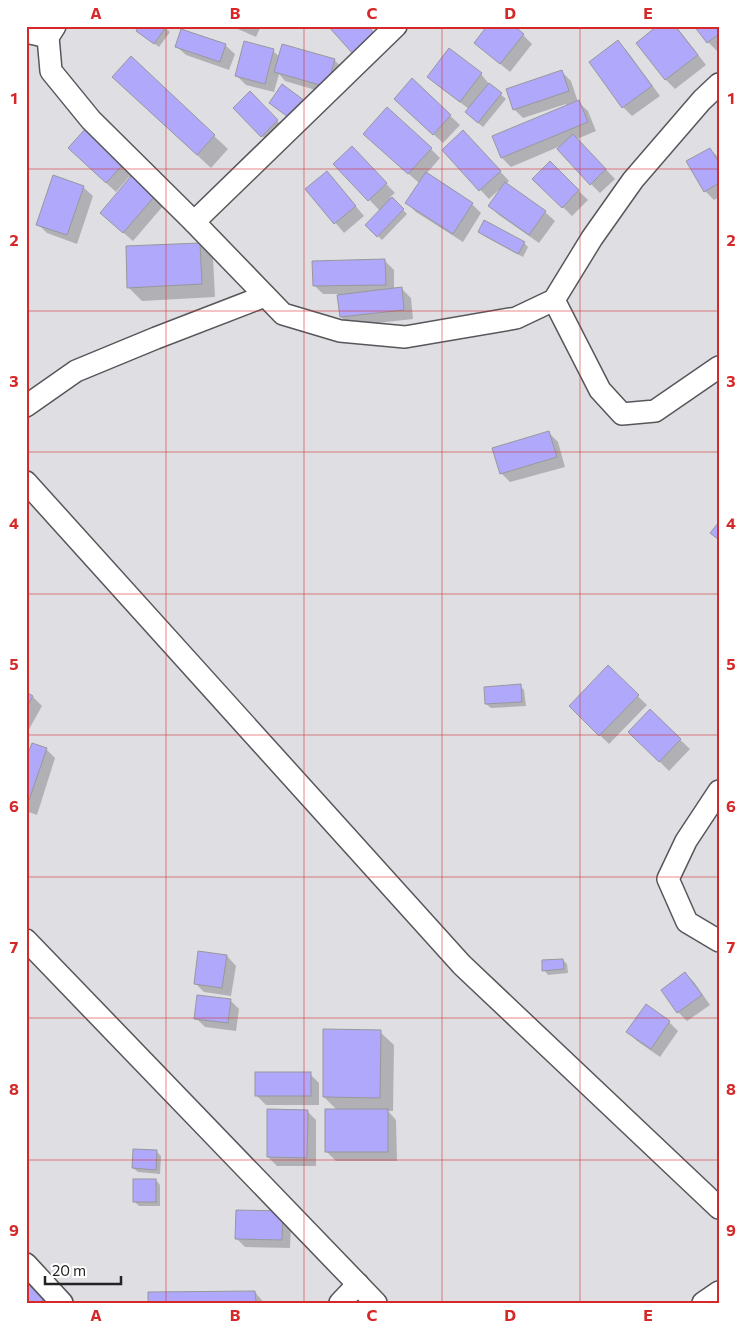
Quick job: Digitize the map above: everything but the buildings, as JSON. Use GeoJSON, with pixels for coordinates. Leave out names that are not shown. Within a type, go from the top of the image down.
{"type":"FeatureCollection","features":[{"type":"Feature","properties":{"kind":"street"},"geometry":{"type":"LineString","coordinates":[[194,222],[396,26]]}},
{"type":"Feature","properties":{"kind":"street"},"geometry":{"type":"LineString","coordinates":[[26,32],[52,32],[51,71],[91,120],[283,314],[340,331],[405,337],[516,318],[554,300],[592,238],[633,180],[702,100],[719,84]]}},
{"type":"Feature","properties":{"kind":"street"},"geometry":{"type":"LineString","coordinates":[[26,406],[76,371],[265,296]]}},
{"type":"Feature","properties":{"kind":"street"},"geometry":{"type":"LineString","coordinates":[[554,300],[600,390],[622,414],[655,411],[719,367]]}},
{"type":"Feature","properties":{"kind":"street"},"geometry":{"type":"LineString","coordinates":[[26,482],[462,965],[719,1208]]}},
{"type":"Feature","properties":{"kind":"street"},"geometry":{"type":"LineString","coordinates":[[719,791],[686,841],[668,879],[687,922],[719,941]]}},
{"type":"Feature","properties":{"kind":"street"},"geometry":{"type":"LineString","coordinates":[[26,940],[376,1303]]}},
{"type":"Feature","properties":{"kind":"street"},"geometry":{"type":"LineString","coordinates":[[26,1264],[62,1303]]}},
{"type":"Feature","properties":{"kind":"street"},"geometry":{"type":"LineString","coordinates":[[340,1303],[358,1284]]}},
{"type":"Feature","properties":{"kind":"street"},"geometry":{"type":"LineString","coordinates":[[704,1303],[719,1292]]}}]}
